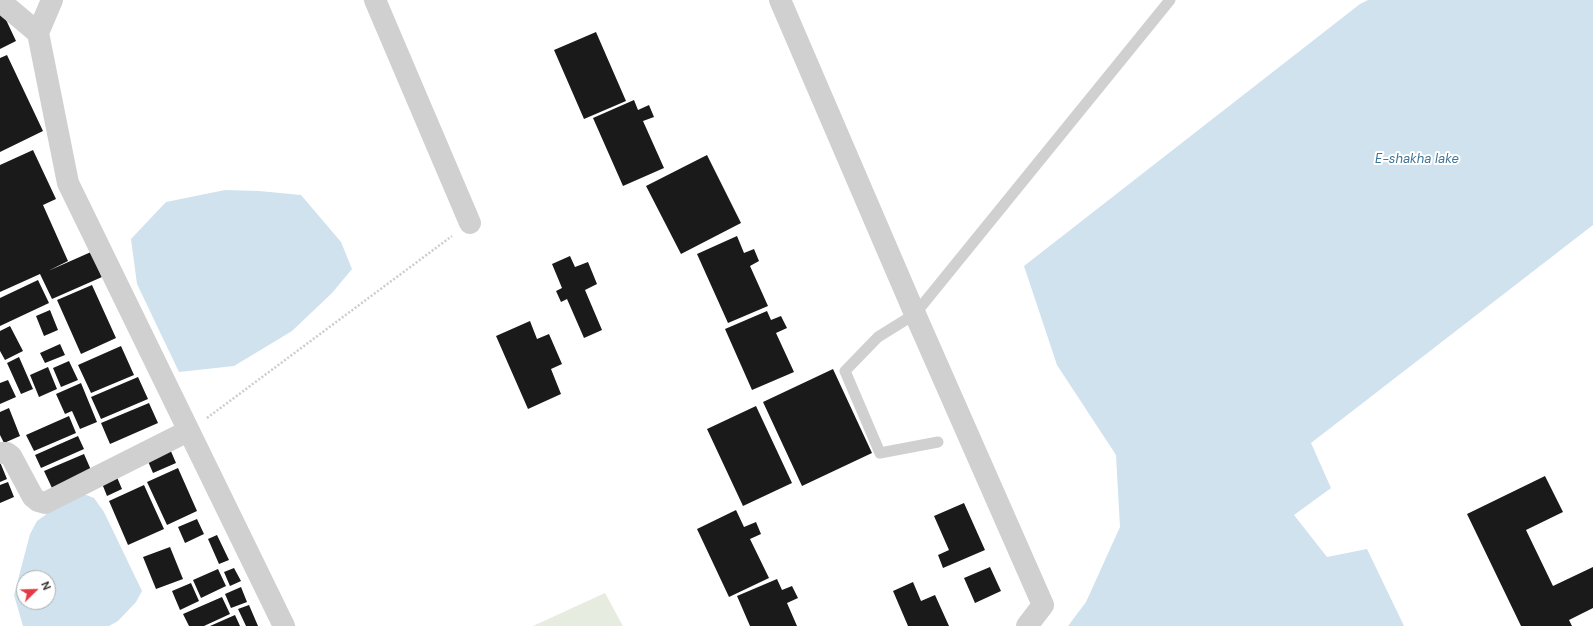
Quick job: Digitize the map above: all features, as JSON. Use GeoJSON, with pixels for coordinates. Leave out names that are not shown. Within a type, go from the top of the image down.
{"type":"FeatureCollection","features":[{"type":"Feature","properties":{"kind":"street"},"geometry":{"type":"LineString","coordinates":[[52,0],[38,33],[68,183],[284,626]]}},
{"type":"Feature","properties":{"kind":"street"},"geometry":{"type":"LineString","coordinates":[[375,0],[470,223]]}},
{"type":"Feature","properties":{"kind":"street"},"geometry":{"type":"LineString","coordinates":[[780,0],[915,314],[1043,605],[1028,626]]}},
{"type":"Feature","properties":{"kind":"street"},"geometry":{"type":"LineString","coordinates":[[0,1],[38,33]]}},
{"type":"Feature","properties":{"kind":"street"},"geometry":{"type":"LineString","coordinates":[[0,453],[6,453],[11,456],[33,496],[38,501],[45,503],[188,431]]}},
{"type":"Feature","properties":{"kind":"lane"},"geometry":{"type":"LineString","coordinates":[[938,442],[880,453],[845,371],[878,337],[915,314],[1170,0]]}},
{"type":"Feature","properties":{"kind":"path"},"geometry":{"type":"LineString","coordinates":[[188,431],[470,223]]}},
{"type":"Feature","properties":{"kind":"shaded area"},"geometry":{"type":"Polygon","coordinates":[[[605,593],[623,626],[533,626],[605,593]]]}},
{"type":"Feature","properties":{"kind":"water","name":"E-shakha lake"},"geometry":{"type":"Polygon","coordinates":[[[1368,0],[1593,0],[1593,225],[1311,443],[1331,488],[1294,515],[1327,557],[1367,549],[1404,626],[1068,626],[1086,602],[1120,527],[1116,455],[1057,365],[1024,266],[1360,4],[1368,0]]]}},
{"type":"Feature","properties":{"kind":"water"},"geometry":{"type":"Polygon","coordinates":[[[225,190],[259,191],[301,195],[341,242],[352,269],[332,293],[292,331],[234,366],[179,372],[137,284],[131,239],[166,202],[225,190]]]}},
{"type":"Feature","properties":{"kind":"water"},"geometry":{"type":"Polygon","coordinates":[[[81,493],[94,498],[104,512],[142,591],[136,602],[118,621],[109,626],[23,626],[18,610],[56,610],[56,570],[21,570],[30,534],[37,521],[52,510],[81,493]]]}},
{"type":"Feature","properties":{"kind":"water"},"geometry":{"type":"Polygon","coordinates":[[[16,587],[16,602],[14,595],[16,587]]]}},
{"type":"Feature","properties":{"kind":"building"},"geometry":{"type":"Polygon","coordinates":[[[0,7],[16,41],[0,49],[0,7]]]}},
{"type":"Feature","properties":{"kind":"building"},"geometry":{"type":"Polygon","coordinates":[[[596,32],[626,101],[584,119],[554,50],[596,32]]]}},
{"type":"Feature","properties":{"kind":"building"},"geometry":{"type":"Polygon","coordinates":[[[7,55],[43,131],[0,152],[0,58],[7,55]]]}},
{"type":"Feature","properties":{"kind":"building"},"geometry":{"type":"Polygon","coordinates":[[[634,100],[638,110],[649,105],[654,117],[643,121],[664,168],[623,186],[593,118],[634,100]]]}},
{"type":"Feature","properties":{"kind":"building"},"geometry":{"type":"Polygon","coordinates":[[[33,150],[56,199],[43,205],[68,261],[48,271],[91,252],[102,277],[52,299],[40,274],[0,292],[0,165],[33,150]]]}},
{"type":"Feature","properties":{"kind":"building"},"geometry":{"type":"Polygon","coordinates":[[[707,155],[741,223],[681,254],[646,186],[707,155]]]}},
{"type":"Feature","properties":{"kind":"building"},"geometry":{"type":"Polygon","coordinates":[[[737,236],[744,253],[754,249],[759,261],[750,266],[768,306],[728,323],[697,254],[737,236]]]}},
{"type":"Feature","properties":{"kind":"building"},"geometry":{"type":"Polygon","coordinates":[[[570,256],[575,267],[588,262],[597,284],[585,290],[602,330],[584,338],[567,299],[561,302],[556,291],[562,288],[552,264],[570,256]]]}},
{"type":"Feature","properties":{"kind":"building"},"geometry":{"type":"Polygon","coordinates":[[[38,280],[49,303],[0,326],[0,298],[38,280]]]}},
{"type":"Feature","properties":{"kind":"building"},"geometry":{"type":"Polygon","coordinates":[[[92,285],[116,338],[81,354],[57,300],[92,285]]]}},
{"type":"Feature","properties":{"kind":"building"},"geometry":{"type":"Polygon","coordinates":[[[50,310],[58,330],[44,336],[36,316],[50,310]]]}},
{"type":"Feature","properties":{"kind":"building"},"geometry":{"type":"Polygon","coordinates":[[[767,311],[771,320],[781,316],[787,328],[776,333],[794,372],[752,390],[725,329],[767,311]]]}},
{"type":"Feature","properties":{"kind":"building"},"geometry":{"type":"Polygon","coordinates":[[[530,321],[537,339],[549,334],[562,364],[551,369],[561,394],[528,409],[496,336],[530,321]]]}},
{"type":"Feature","properties":{"kind":"building"},"geometry":{"type":"Polygon","coordinates":[[[10,326],[23,351],[5,360],[0,351],[0,331],[10,326]]]}},
{"type":"Feature","properties":{"kind":"building"},"geometry":{"type":"Polygon","coordinates":[[[60,344],[65,355],[45,363],[40,353],[60,344]]]}},
{"type":"Feature","properties":{"kind":"building"},"geometry":{"type":"Polygon","coordinates":[[[121,346],[134,375],[91,393],[78,365],[121,346]]]}},
{"type":"Feature","properties":{"kind":"building"},"geometry":{"type":"Polygon","coordinates":[[[19,357],[33,389],[21,394],[7,363],[19,357]]]}},
{"type":"Feature","properties":{"kind":"building"},"geometry":{"type":"Polygon","coordinates":[[[69,361],[78,380],[61,387],[53,368],[69,361]]]}},
{"type":"Feature","properties":{"kind":"building"},"geometry":{"type":"Polygon","coordinates":[[[48,367],[57,389],[39,397],[30,375],[48,367]]]}},
{"type":"Feature","properties":{"kind":"building"},"geometry":{"type":"Polygon","coordinates":[[[833,369],[872,453],[802,486],[763,402],[833,369]]]}},
{"type":"Feature","properties":{"kind":"building"},"geometry":{"type":"Polygon","coordinates":[[[138,377],[148,399],[101,419],[91,397],[138,377]]]}},
{"type":"Feature","properties":{"kind":"building"},"geometry":{"type":"Polygon","coordinates":[[[8,380],[16,397],[0,404],[0,383],[8,380]]]}},
{"type":"Feature","properties":{"kind":"building"},"geometry":{"type":"Polygon","coordinates":[[[81,383],[97,422],[80,429],[72,411],[65,414],[56,394],[81,383]]]}},
{"type":"Feature","properties":{"kind":"building"},"geometry":{"type":"Polygon","coordinates":[[[149,403],[158,423],[110,444],[101,423],[149,403]]]}},
{"type":"Feature","properties":{"kind":"building"},"geometry":{"type":"Polygon","coordinates":[[[756,406],[792,483],[743,506],[707,429],[756,406]]]}},
{"type":"Feature","properties":{"kind":"building"},"geometry":{"type":"Polygon","coordinates":[[[9,408],[20,436],[4,443],[0,435],[0,412],[9,408]]]}},
{"type":"Feature","properties":{"kind":"building"},"geometry":{"type":"Polygon","coordinates":[[[69,416],[76,433],[34,451],[26,435],[69,416]]]}},
{"type":"Feature","properties":{"kind":"building"},"geometry":{"type":"Polygon","coordinates":[[[78,436],[84,449],[41,468],[35,455],[78,436]]]}},
{"type":"Feature","properties":{"kind":"building"},"geometry":{"type":"Polygon","coordinates":[[[170,449],[176,463],[153,473],[147,459],[170,449]]]}},
{"type":"Feature","properties":{"kind":"building"},"geometry":{"type":"Polygon","coordinates":[[[84,454],[91,470],[52,488],[44,471],[84,454]]]}},
{"type":"Feature","properties":{"kind":"building"},"geometry":{"type":"Polygon","coordinates":[[[0,462],[7,479],[0,482],[0,462]]]}},
{"type":"Feature","properties":{"kind":"building"},"geometry":{"type":"Polygon","coordinates":[[[178,468],[197,511],[167,525],[147,482],[178,468]]]}},
{"type":"Feature","properties":{"kind":"building"},"geometry":{"type":"Polygon","coordinates":[[[116,475],[122,489],[107,496],[101,481],[116,475]]]}},
{"type":"Feature","properties":{"kind":"building"},"geometry":{"type":"Polygon","coordinates":[[[1545,476],[1563,512],[1526,530],[1553,586],[1593,567],[1593,608],[1569,620],[1572,626],[1521,626],[1467,514],[1545,476]]]}},
{"type":"Feature","properties":{"kind":"building"},"geometry":{"type":"Polygon","coordinates":[[[8,482],[14,497],[0,503],[0,485],[8,482]]]}},
{"type":"Feature","properties":{"kind":"building"},"geometry":{"type":"Polygon","coordinates":[[[144,485],[164,529],[128,545],[109,501],[144,485]]]}},
{"type":"Feature","properties":{"kind":"building"},"geometry":{"type":"Polygon","coordinates":[[[964,503],[985,550],[943,568],[938,555],[949,550],[934,516],[964,503]]]}},
{"type":"Feature","properties":{"kind":"building"},"geometry":{"type":"Polygon","coordinates":[[[736,510],[744,527],[756,522],[761,534],[750,539],[769,578],[729,597],[697,529],[736,510]]]}},
{"type":"Feature","properties":{"kind":"building"},"geometry":{"type":"Polygon","coordinates":[[[197,519],[204,534],[185,543],[178,527],[197,519]]]}},
{"type":"Feature","properties":{"kind":"building"},"geometry":{"type":"Polygon","coordinates":[[[217,535],[229,560],[219,564],[208,539],[217,535]]]}},
{"type":"Feature","properties":{"kind":"building"},"geometry":{"type":"Polygon","coordinates":[[[170,547],[183,579],[156,589],[143,557],[170,547]]]}},
{"type":"Feature","properties":{"kind":"building"},"geometry":{"type":"Polygon","coordinates":[[[990,567],[1001,591],[975,603],[964,578],[990,567]]]}},
{"type":"Feature","properties":{"kind":"building"},"geometry":{"type":"Polygon","coordinates":[[[234,568],[241,581],[230,586],[224,572],[234,568]]]}},
{"type":"Feature","properties":{"kind":"building"},"geometry":{"type":"Polygon","coordinates":[[[218,569],[226,586],[201,598],[193,580],[218,569]]]}},
{"type":"Feature","properties":{"kind":"building"},"geometry":{"type":"Polygon","coordinates":[[[777,579],[782,590],[792,586],[798,598],[787,603],[797,626],[750,626],[737,596],[777,579]]]}},
{"type":"Feature","properties":{"kind":"building"},"geometry":{"type":"Polygon","coordinates":[[[913,582],[921,601],[935,595],[949,626],[908,626],[893,591],[913,582]]]}},
{"type":"Feature","properties":{"kind":"building"},"geometry":{"type":"Polygon","coordinates":[[[191,583],[199,601],[180,610],[172,591],[191,583]]]}},
{"type":"Feature","properties":{"kind":"building"},"geometry":{"type":"Polygon","coordinates":[[[241,587],[247,602],[231,608],[225,594],[241,587]]]}},
{"type":"Feature","properties":{"kind":"building"},"geometry":{"type":"Polygon","coordinates":[[[222,597],[230,614],[204,626],[189,626],[183,614],[222,597]]]}},
{"type":"Feature","properties":{"kind":"building"},"geometry":{"type":"Polygon","coordinates":[[[249,605],[258,626],[246,626],[238,609],[249,605]]]}},
{"type":"Feature","properties":{"kind":"building"},"geometry":{"type":"Polygon","coordinates":[[[235,615],[240,626],[210,626],[235,615]]]}}]}
